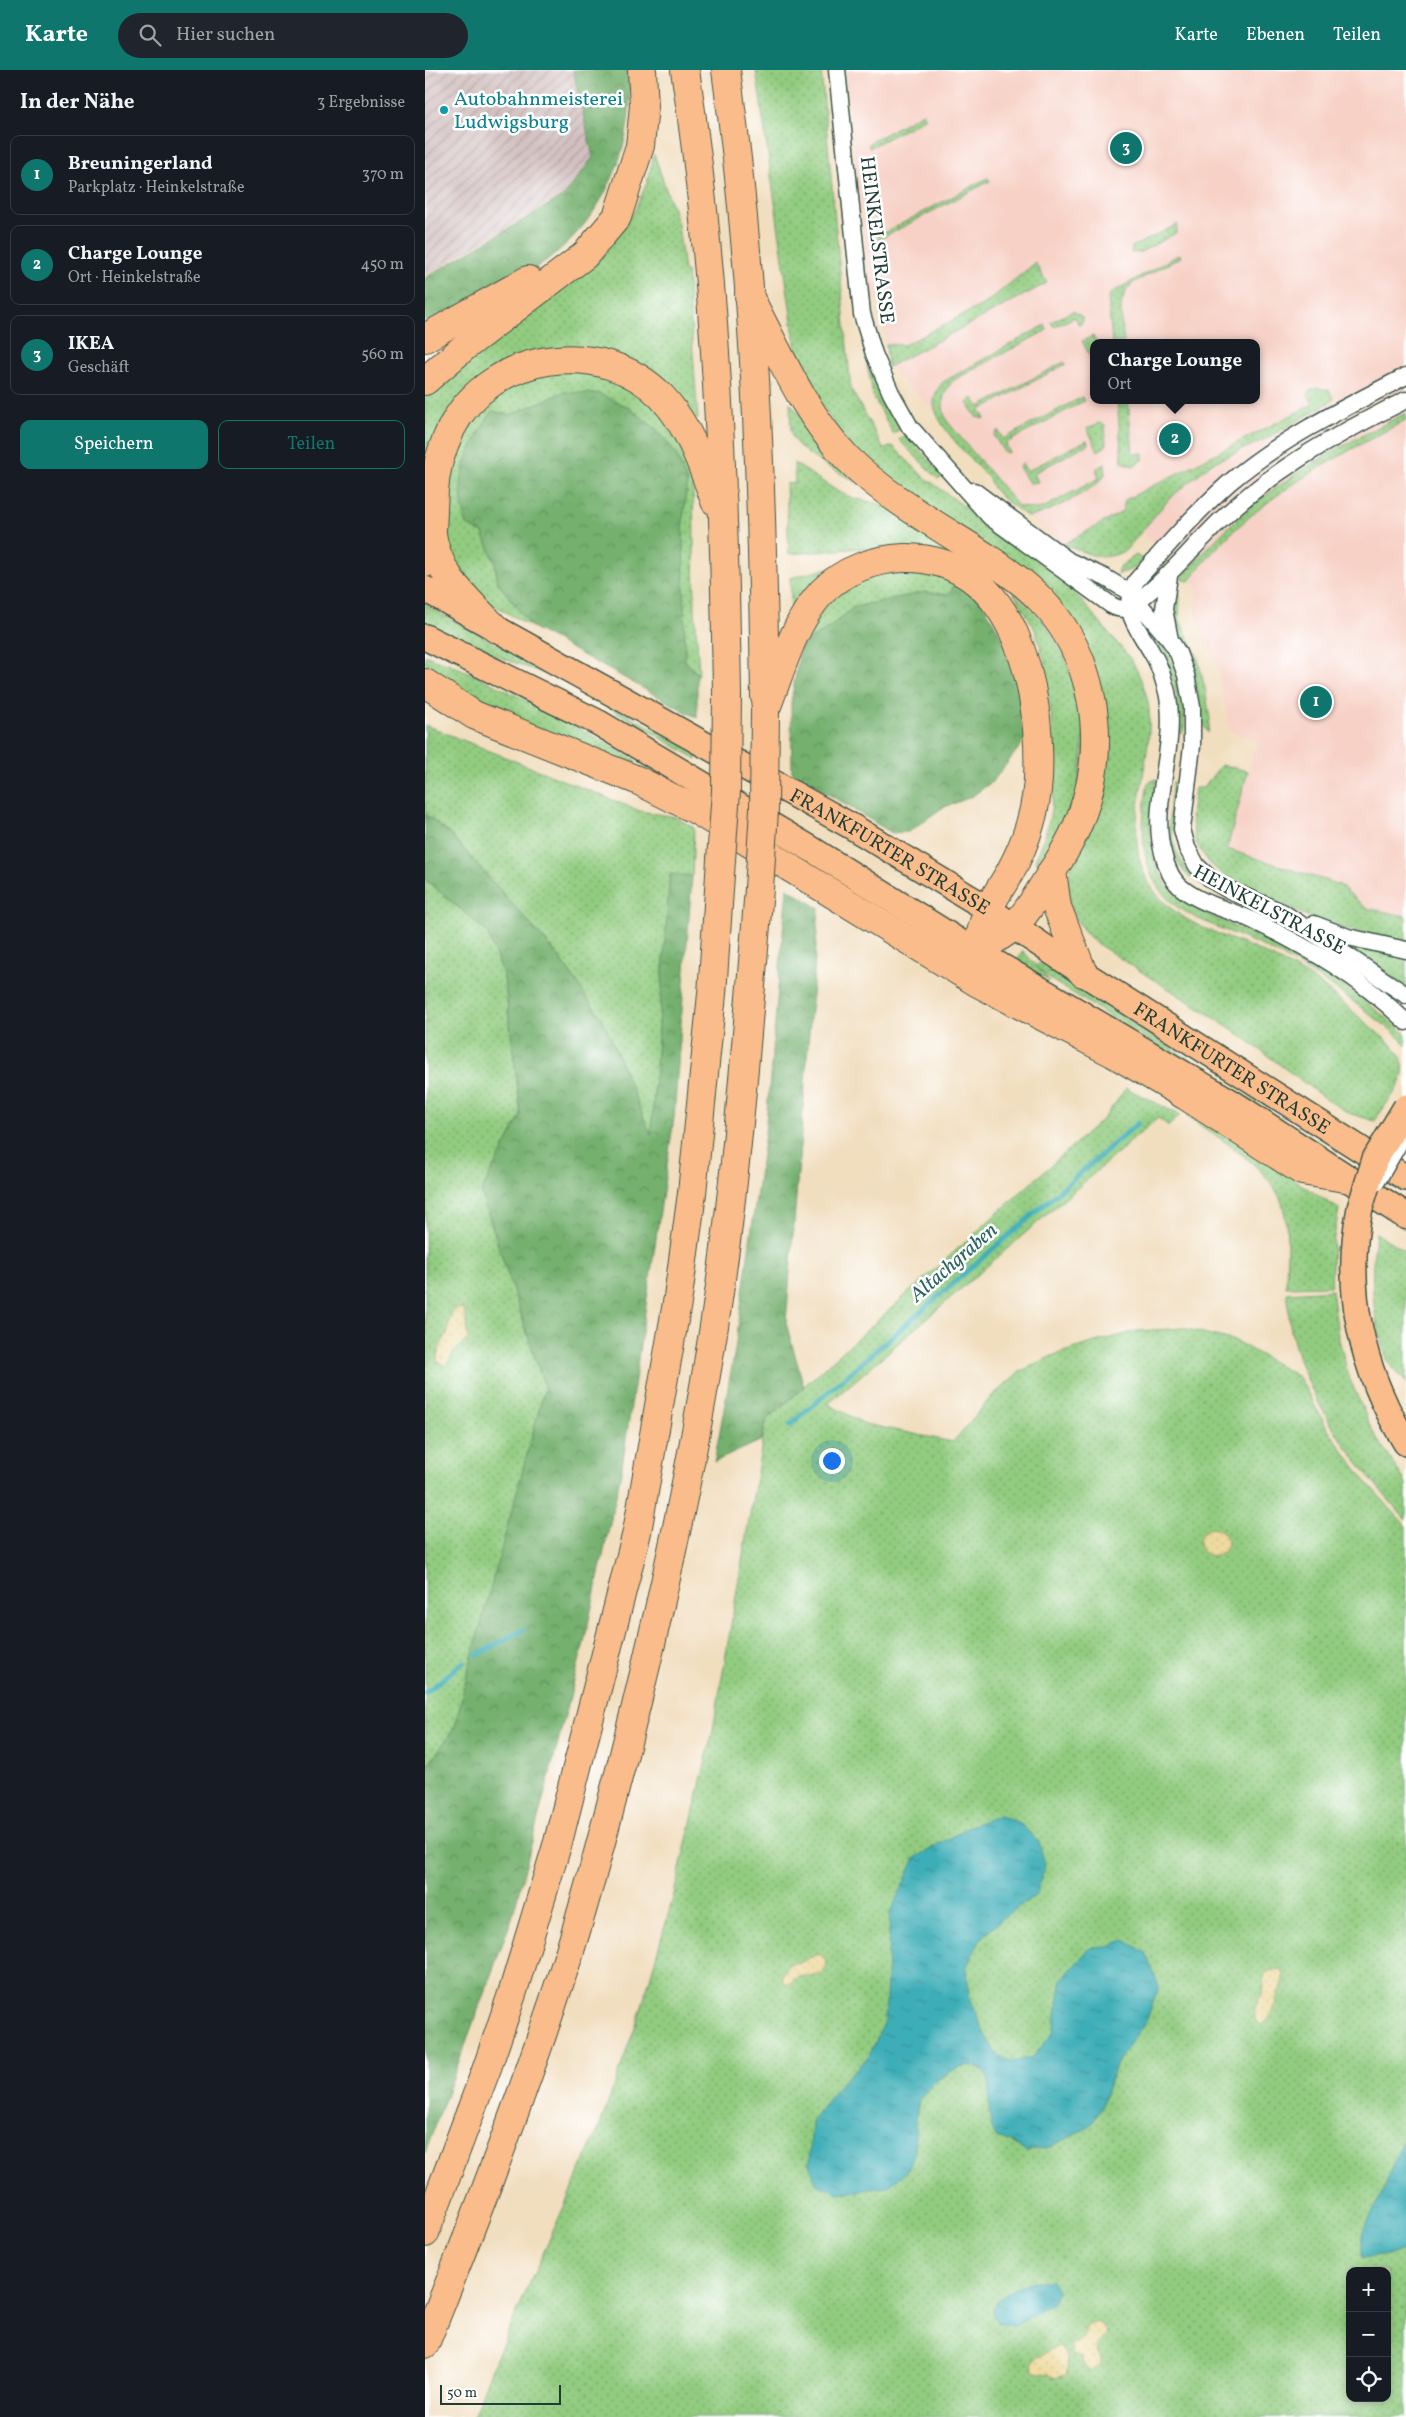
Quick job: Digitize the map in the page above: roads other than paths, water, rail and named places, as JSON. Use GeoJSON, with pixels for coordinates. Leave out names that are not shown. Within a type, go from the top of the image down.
{"type":"FeatureCollection","features":[{"type":"Feature","properties":{"kind":"highway"},"geometry":{"type":"LineString","coordinates":[[425,381],[469,344],[585,254],[617,217],[621,199],[629,183],[640,146],[644,106],[642,70]]}},
{"type":"Feature","properties":{"kind":"highway"},"geometry":{"type":"LineString","coordinates":[[425,2233],[488,2065],[530,1935],[580,1759],[637,1532],[678,1298],[692,1193],[709,1032],[726,792],[727,695],[724,528],[713,316],[685,70]]}},
{"type":"Feature","properties":{"kind":"highway"},"geometry":{"type":"LineString","coordinates":[[425,2344],[487,2189],[565,1966],[600,1844],[649,1658],[685,1488],[721,1280],[743,1080],[759,889],[764,810],[765,711],[761,475],[740,182],[726,70]]}},
{"type":"Feature","properties":{"kind":"highway"},"geometry":{"type":"LineString","coordinates":[[425,338],[534,276],[567,252],[595,222],[621,199]]}},
{"type":"Feature","properties":{"kind":"highway"},"geometry":{"type":"LineString","coordinates":[[749,296],[800,394],[822,428],[848,458],[891,494],[1012,574],[1041,599],[1061,624],[1078,654],[1090,687],[1094,715],[1095,745],[1092,776],[1077,826],[1029,908],[1013,927],[976,952]]}},
{"type":"Feature","properties":{"kind":"highway"},"geometry":{"type":"LineString","coordinates":[[425,564],[432,531],[437,472],[445,443],[462,412],[486,388],[516,369],[545,361],[578,358],[610,364],[639,377],[661,396],[680,420],[693,442],[724,528]]}},
{"type":"Feature","properties":{"kind":"highway"},"geometry":{"type":"LineString","coordinates":[[432,531],[438,561],[445,573],[495,628]]}},
{"type":"Feature","properties":{"kind":"highway"},"geometry":{"type":"LineString","coordinates":[[765,711],[798,626],[823,591],[851,571],[870,563],[894,558],[923,558],[943,562],[959,569],[984,588],[1005,614],[1025,663],[1035,723],[1038,777],[1035,806],[1025,841],[1010,872],[988,909],[976,952]]}},
{"type":"Feature","properties":{"kind":"highway"},"geometry":{"type":"LineString","coordinates":[[433,689],[494,724],[620,773],[696,810],[978,983],[1121,1057],[1302,1171],[1345,1178]]}},
{"type":"Feature","properties":{"kind":"highway"},"geometry":{"type":"LineString","coordinates":[[1052,871],[1057,907],[1083,974]]}},
{"type":"Feature","properties":{"kind":"highway","name":"FRANKFURTER STRASSE"},"geometry":{"type":"LineString","coordinates":[[976,952],[1230,1102],[1406,1216]]}},
{"type":"Feature","properties":{"kind":"main road","name":"FRANKFURTER STRASSE"},"geometry":{"type":"LineString","coordinates":[[425,589],[851,826],[988,909],[1083,974],[1406,1178]]}},
{"type":"Feature","properties":{"kind":"main road","name":"FRANKFURTER STRASSE"},"geometry":{"type":"LineString","coordinates":[[425,637],[599,723],[813,850],[976,952]]}},
{"type":"Feature","properties":{"kind":"main road"},"geometry":{"type":"LineString","coordinates":[[1406,1107],[1375,1159],[1360,1208],[1353,1265],[1355,1305],[1365,1354],[1383,1400],[1406,1443]]}},
{"type":"Feature","properties":{"kind":"street","name":"HEINKELSTRASSE"},"geometry":{"type":"LineString","coordinates":[[837,70],[862,314],[874,354],[891,393],[910,427],[943,467],[957,479],[990,517],[1111,605],[1117,608],[1132,600]]}},
{"type":"Feature","properties":{"kind":"street"},"geometry":{"type":"LineString","coordinates":[[1132,600],[1135,581],[1189,521],[1232,481],[1288,440],[1349,405],[1406,376]]}},
{"type":"Feature","properties":{"kind":"street"},"geometry":{"type":"LineString","coordinates":[[1132,600],[1169,576],[1225,514],[1255,488],[1288,464],[1406,400]]}},
{"type":"Feature","properties":{"kind":"street"},"geometry":{"type":"LineString","coordinates":[[1349,405],[1358,425]]}},
{"type":"Feature","properties":{"kind":"street","name":"HEINKELSTRASSE"},"geometry":{"type":"LineString","coordinates":[[1169,576],[1164,609],[1170,640],[1186,676],[1192,707],[1191,746],[1182,818],[1184,840],[1189,855],[1203,873],[1213,881],[1282,912],[1406,995]]}},
{"type":"Feature","properties":{"kind":"street","name":"HEINKELSTRASSE"},"geometry":{"type":"LineString","coordinates":[[1132,600],[1170,640]]}},
{"type":"Feature","properties":{"kind":"street","name":"HEINKELSTRASSE"},"geometry":{"type":"LineString","coordinates":[[1132,600],[1134,624],[1158,664],[1169,700],[1169,743],[1158,823],[1163,853],[1172,876],[1184,890],[1239,914],[1314,952],[1358,981],[1406,1022]]}},
{"type":"Feature","properties":{"kind":"street"},"geometry":{"type":"LineString","coordinates":[[1282,912],[1348,937],[1406,950]]}},
{"type":"Feature","properties":{"kind":"street"},"geometry":{"type":"LineString","coordinates":[[1360,1208],[1406,1131]]}},
{"type":"Feature","properties":{"kind":"water"},"geometry":{"type":"Polygon","coordinates":[[[1000,1815],[1020,1823],[1039,1842],[1045,1865],[1037,1894],[1004,1917],[980,1940],[967,1966],[969,1995],[984,2033],[997,2055],[1013,2062],[1033,2057],[1053,2033],[1062,1979],[1090,1948],[1106,1947],[1125,1940],[1146,1953],[1159,1987],[1147,2019],[1117,2063],[1100,2110],[1088,2128],[1050,2147],[1026,2151],[1010,2141],[996,2137],[991,2126],[989,2109],[990,2082],[983,2071],[974,2065],[959,2067],[937,2080],[919,2099],[915,2122],[915,2151],[908,2170],[887,2187],[839,2193],[816,2184],[809,2163],[812,2122],[838,2086],[869,2056],[885,2021],[890,1913],[915,1858],[970,1826],[1000,1815]]]}},
{"type":"Feature","properties":{"kind":"water"},"geometry":{"type":"Polygon","coordinates":[[[1406,2133],[1406,2251],[1362,2258],[1362,2234],[1382,2193],[1406,2133]]]}},
{"type":"Feature","properties":{"kind":"water"},"geometry":{"type":"Polygon","coordinates":[[[1034,2281],[1051,2281],[1058,2291],[1053,2303],[1015,2326],[999,2323],[992,2313],[999,2301],[1009,2292],[1034,2281]]]}},
{"type":"Feature","properties":{"kind":"waterway","name":"Altachgraben"},"geometry":{"type":"LineString","coordinates":[[790,1425],[1138,1123]]}},
{"type":"Feature","properties":{"kind":"waterway","name":"Altachgraben"},"geometry":{"type":"LineString","coordinates":[[477,1655],[523,1630]]}},
{"type":"Feature","properties":{"kind":"waterway","name":"Altachgraben"},"geometry":{"type":"LineString","coordinates":[[425,1693],[464,1662]]}},
{"type":"Feature","properties":{"kind":"place","name":"Autobahnmeisterei Ludwigsburg"},"geometry":{"type":"Point","coordinates":[444,110]}},
{"type":"Feature","properties":{"kind":"place","name":"IKEA"},"geometry":{"type":"Point","coordinates":[1126,148]}},
{"type":"Feature","properties":{"kind":"place","name":"Charge Lounge"},"geometry":{"type":"Point","coordinates":[1175,439]}},
{"type":"Feature","properties":{"kind":"place","name":"Breuningerland"},"geometry":{"type":"Point","coordinates":[1316,702]}}]}
